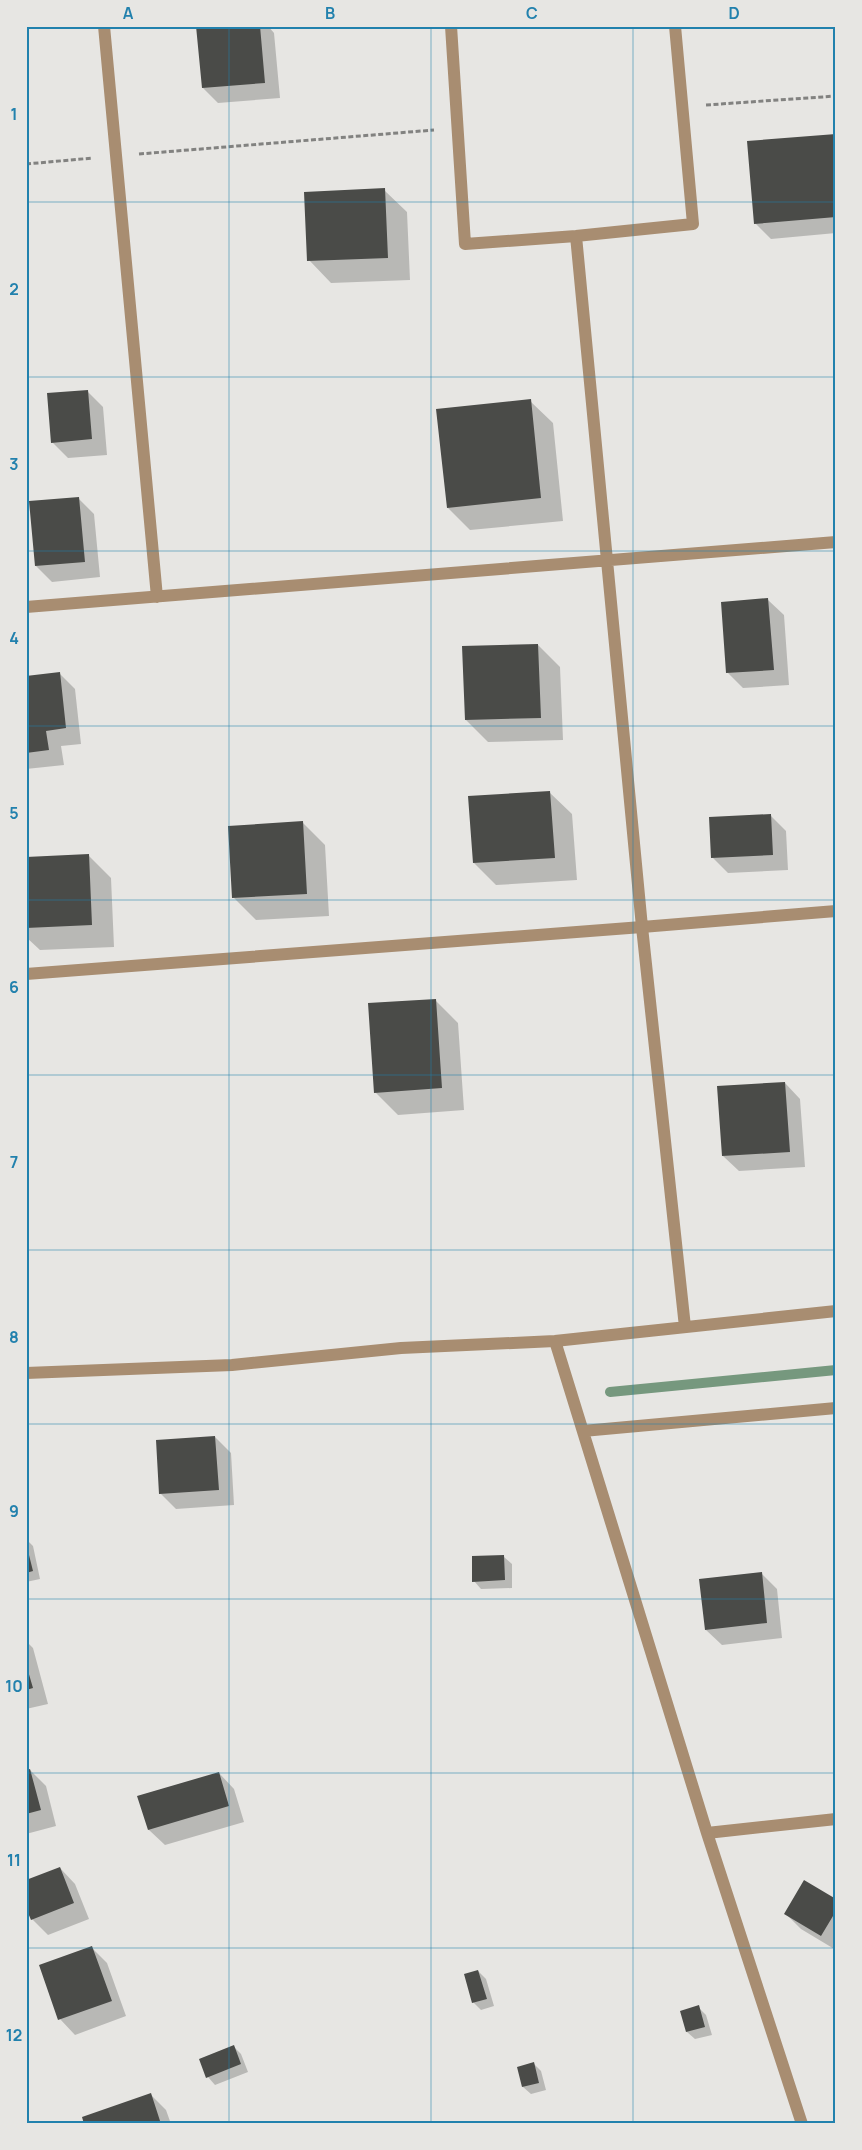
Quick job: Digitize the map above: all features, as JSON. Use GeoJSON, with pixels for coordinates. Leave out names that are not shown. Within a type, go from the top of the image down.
{"type":"FeatureCollection","features":[{"type":"Feature","properties":{"kind":"lane"},"geometry":{"type":"LineString","coordinates":[[104,26],[157,597]]}},
{"type":"Feature","properties":{"kind":"lane"},"geometry":{"type":"LineString","coordinates":[[451,26],[465,244],[576,236],[693,224],[675,26]]}},
{"type":"Feature","properties":{"kind":"lane"},"geometry":{"type":"LineString","coordinates":[[576,236],[642,927],[685,1327]]}},
{"type":"Feature","properties":{"kind":"lane"},"geometry":{"type":"LineString","coordinates":[[26,608],[836,542]]}},
{"type":"Feature","properties":{"kind":"lane"},"geometry":{"type":"LineString","coordinates":[[26,974],[836,911]]}},
{"type":"Feature","properties":{"kind":"lane"},"geometry":{"type":"LineString","coordinates":[[26,1373],[232,1366],[401,1348],[555,1341],[836,1311]]}},
{"type":"Feature","properties":{"kind":"lane"},"geometry":{"type":"LineString","coordinates":[[555,1341],[706,1833],[802,2124]]}},
{"type":"Feature","properties":{"kind":"lane"},"geometry":{"type":"LineString","coordinates":[[582,1431],[836,1408]]}},
{"type":"Feature","properties":{"kind":"lane"},"geometry":{"type":"LineString","coordinates":[[706,1833],[836,1819]]}},
{"type":"Feature","properties":{"kind":"path"},"geometry":{"type":"LineString","coordinates":[[682,106],[836,96]]}},
{"type":"Feature","properties":{"kind":"path"},"geometry":{"type":"LineString","coordinates":[[26,164],[457,128]]}},
{"type":"Feature","properties":{"kind":"building"},"geometry":{"type":"Polygon","coordinates":[[[196,26],[260,26],[265,83],[202,88],[196,26]]]}},
{"type":"Feature","properties":{"kind":"building"},"geometry":{"type":"Polygon","coordinates":[[[836,134],[836,217],[754,224],[747,141],[836,134]]]}},
{"type":"Feature","properties":{"kind":"building"},"geometry":{"type":"Polygon","coordinates":[[[385,188],[388,258],[307,261],[304,192],[385,188]]]}},
{"type":"Feature","properties":{"kind":"building"},"geometry":{"type":"Polygon","coordinates":[[[88,390],[92,439],[51,443],[47,393],[88,390]]]}},
{"type":"Feature","properties":{"kind":"building"},"geometry":{"type":"Polygon","coordinates":[[[531,399],[541,498],[447,508],[436,409],[531,399]]]}},
{"type":"Feature","properties":{"kind":"building"},"geometry":{"type":"Polygon","coordinates":[[[79,497],[85,562],[35,566],[29,501],[79,497]]]}},
{"type":"Feature","properties":{"kind":"building"},"geometry":{"type":"Polygon","coordinates":[[[768,598],[774,670],[726,673],[721,602],[768,598]]]}},
{"type":"Feature","properties":{"kind":"building"},"geometry":{"type":"Polygon","coordinates":[[[538,644],[541,718],[465,720],[462,646],[538,644]]]}},
{"type":"Feature","properties":{"kind":"building"},"geometry":{"type":"Polygon","coordinates":[[[60,672],[66,728],[46,731],[49,750],[26,753],[26,676],[60,672]]]}},
{"type":"Feature","properties":{"kind":"building"},"geometry":{"type":"Polygon","coordinates":[[[550,791],[555,858],[473,863],[468,796],[550,791]]]}},
{"type":"Feature","properties":{"kind":"building"},"geometry":{"type":"Polygon","coordinates":[[[771,814],[773,855],[711,858],[709,817],[771,814]]]}},
{"type":"Feature","properties":{"kind":"building"},"geometry":{"type":"Polygon","coordinates":[[[303,821],[307,894],[232,898],[228,826],[303,821]]]}},
{"type":"Feature","properties":{"kind":"building"},"geometry":{"type":"Polygon","coordinates":[[[89,854],[92,925],[26,928],[26,857],[89,854]]]}},
{"type":"Feature","properties":{"kind":"building"},"geometry":{"type":"Polygon","coordinates":[[[436,999],[442,1088],[374,1093],[368,1003],[436,999]]]}},
{"type":"Feature","properties":{"kind":"building"},"geometry":{"type":"Polygon","coordinates":[[[785,1082],[790,1152],[722,1156],[717,1086],[785,1082]]]}},
{"type":"Feature","properties":{"kind":"building"},"geometry":{"type":"Polygon","coordinates":[[[215,1436],[219,1490],[159,1494],[156,1440],[215,1436]]]}},
{"type":"Feature","properties":{"kind":"building"},"geometry":{"type":"Polygon","coordinates":[[[26,1543],[33,1571],[26,1573],[26,1543]]]}},
{"type":"Feature","properties":{"kind":"building"},"geometry":{"type":"Polygon","coordinates":[[[504,1555],[505,1580],[472,1582],[472,1556],[504,1555]]]}},
{"type":"Feature","properties":{"kind":"building"},"geometry":{"type":"Polygon","coordinates":[[[762,1572],[767,1623],[705,1630],[699,1579],[762,1572]]]}},
{"type":"Feature","properties":{"kind":"building"},"geometry":{"type":"Polygon","coordinates":[[[26,1664],[33,1688],[26,1690],[26,1664]]]}},
{"type":"Feature","properties":{"kind":"building"},"geometry":{"type":"Polygon","coordinates":[[[30,1769],[41,1810],[26,1814],[26,1770],[30,1769]]]}},
{"type":"Feature","properties":{"kind":"building"},"geometry":{"type":"Polygon","coordinates":[[[219,1772],[229,1806],[148,1830],[137,1796],[219,1772]]]}},
{"type":"Feature","properties":{"kind":"building"},"geometry":{"type":"Polygon","coordinates":[[[60,1867],[74,1903],[31,1920],[26,1908],[26,1880],[60,1867]]]}},
{"type":"Feature","properties":{"kind":"building"},"geometry":{"type":"Polygon","coordinates":[[[804,1880],[836,1899],[836,1911],[821,1936],[784,1914],[804,1880]]]}},
{"type":"Feature","properties":{"kind":"building"},"geometry":{"type":"Polygon","coordinates":[[[92,1946],[112,2001],[58,2020],[39,1965],[92,1946]]]}},
{"type":"Feature","properties":{"kind":"building"},"geometry":{"type":"Polygon","coordinates":[[[478,1970],[487,1999],[472,2003],[464,1974],[478,1970]]]}},
{"type":"Feature","properties":{"kind":"building"},"geometry":{"type":"Polygon","coordinates":[[[699,2005],[705,2027],[686,2032],[680,2011],[699,2005]]]}},
{"type":"Feature","properties":{"kind":"building"},"geometry":{"type":"Polygon","coordinates":[[[234,2045],[241,2064],[206,2078],[199,2059],[234,2045]]]}},
{"type":"Feature","properties":{"kind":"building"},"geometry":{"type":"Polygon","coordinates":[[[534,2062],[539,2083],[522,2087],[517,2067],[534,2062]]]}},
{"type":"Feature","properties":{"kind":"building"},"geometry":{"type":"Polygon","coordinates":[[[151,2093],[161,2124],[84,2124],[82,2117],[151,2093]]]}},
{"type":"Feature","properties":{"kind":"waterway"},"geometry":{"type":"LineString","coordinates":[[610,1392],[836,1370]]}}]}
